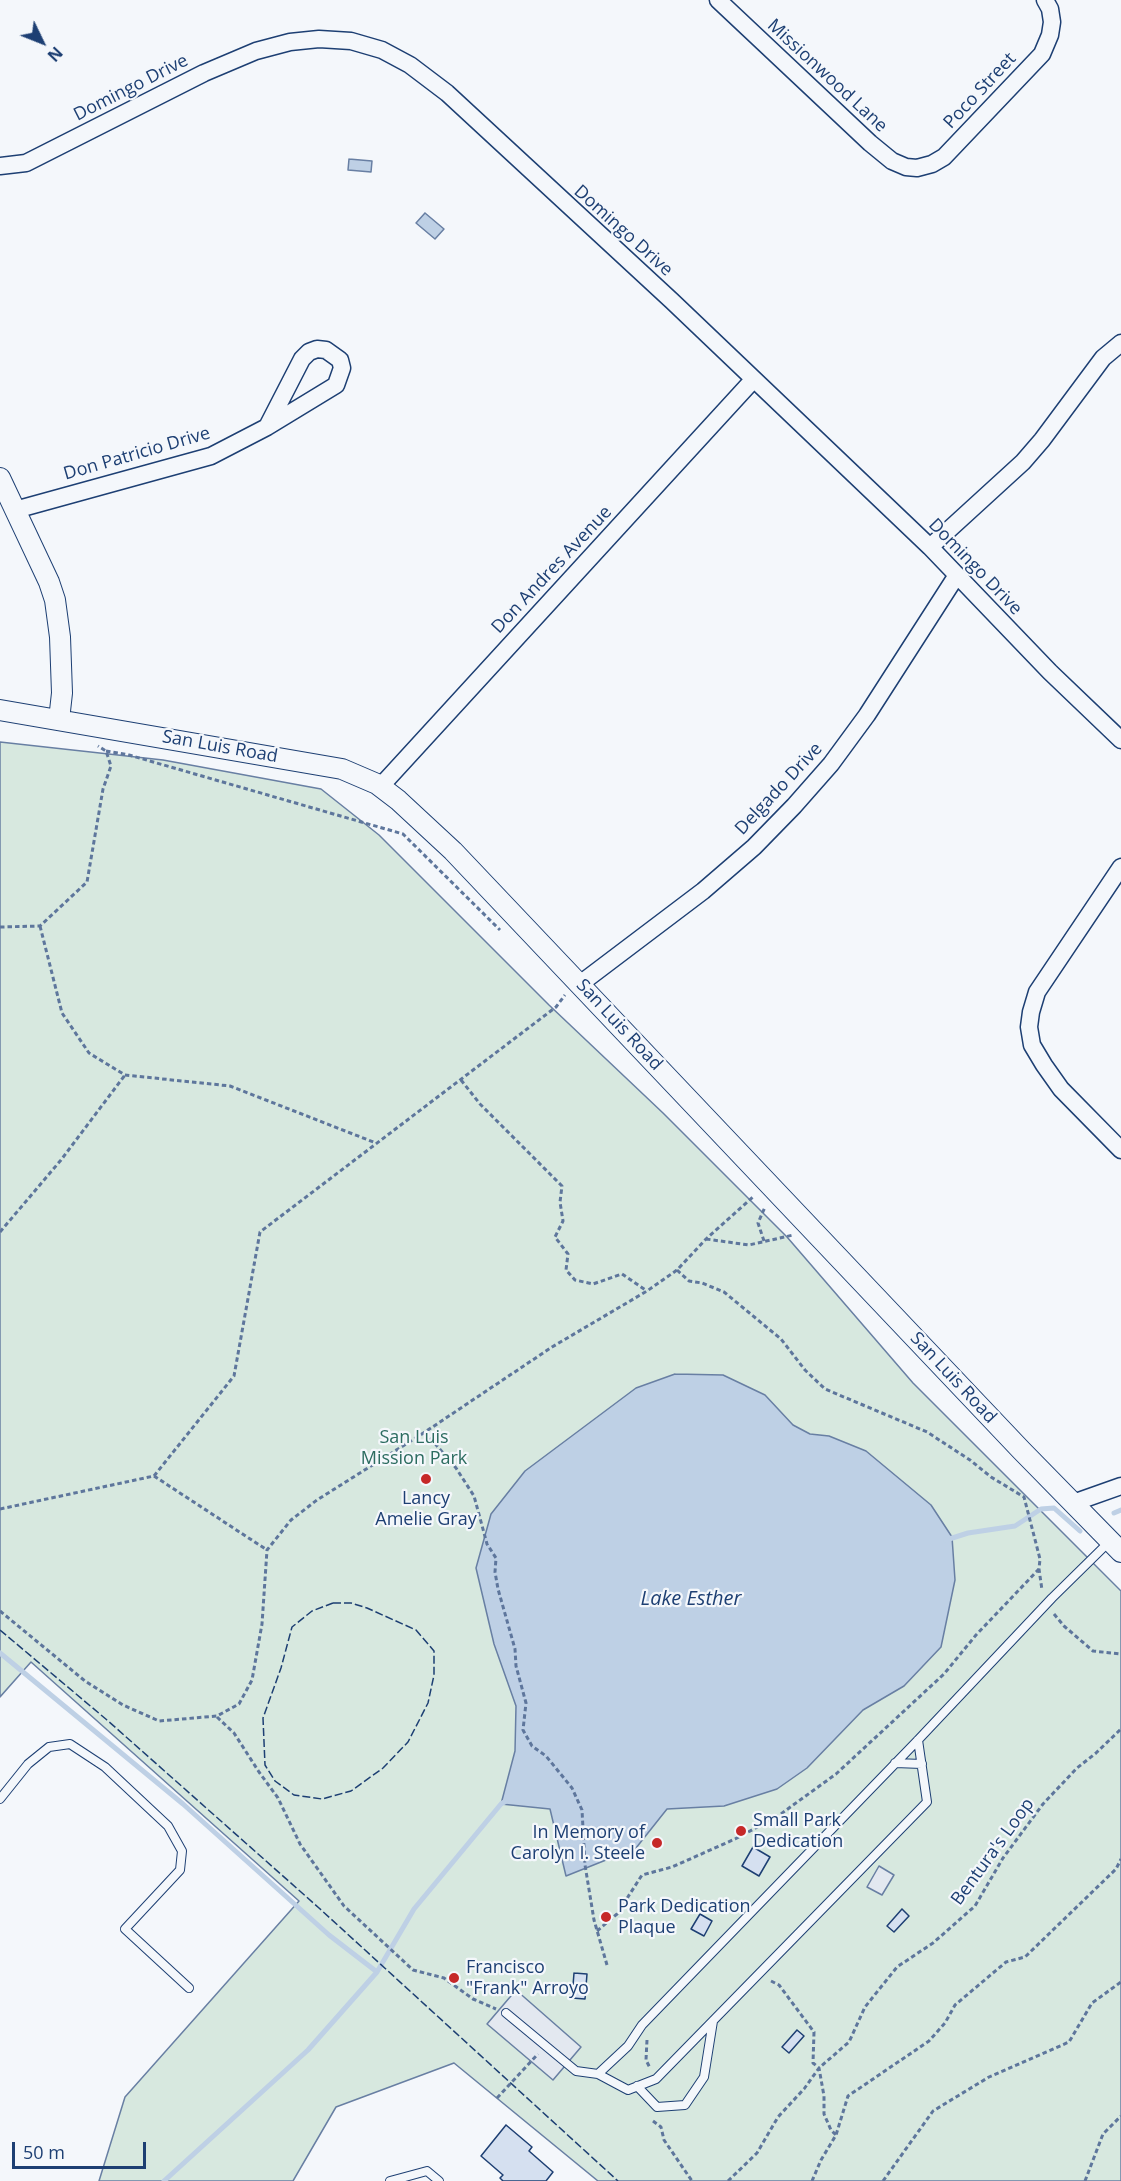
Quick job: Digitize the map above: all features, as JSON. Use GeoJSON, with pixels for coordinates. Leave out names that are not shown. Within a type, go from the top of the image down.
{"type":"FeatureCollection","features":[{"type":"Feature","properties":{"kind":"street","name":"Missionwood Lane"},"geometry":{"type":"LineString","coordinates":[[718,0],[870,143],[892,161],[906,167],[917,168]]}},
{"type":"Feature","properties":{"kind":"street","name":"Poco Street"},"geometry":{"type":"LineString","coordinates":[[917,168],[932,164],[944,157],[1042,54],[1050,35],[1052,22],[1050,9],[1045,0]]}},
{"type":"Feature","properties":{"kind":"street","name":"Domingo Drive"},"geometry":{"type":"LineString","coordinates":[[0,166],[26,163],[204,73],[256,51],[290,42],[319,39],[351,41],[382,50],[410,65],[447,93],[672,302],[930,548],[1050,672],[1121,740]]}},
{"type":"Feature","properties":{"kind":"street"},"geometry":{"type":"LineString","coordinates":[[930,548],[1023,462],[1103,358],[1121,343]]}},
{"type":"Feature","properties":{"kind":"street","name":"Don Patricio Drive"},"geometry":{"type":"LineString","coordinates":[[15,510],[211,456],[267,427],[336,385],[342,368],[340,360],[326,350],[317,349],[309,352],[302,359],[267,427]]}},
{"type":"Feature","properties":{"kind":"street","name":"Don Andres Avenue"},"geometry":{"type":"LineString","coordinates":[[380,787],[753,380]]}},
{"type":"Feature","properties":{"kind":"street"},"geometry":{"type":"LineString","coordinates":[[0,478],[49,582],[55,600],[60,637],[62,693],[59,720]]}},
{"type":"Feature","properties":{"kind":"street","name":"Delgado Drive"},"geometry":{"type":"LineString","coordinates":[[572,989],[703,891],[754,846],[794,806],[831,764],[867,715],[957,575]]}},
{"type":"Feature","properties":{"kind":"street","name":"San Luis Road"},"geometry":{"type":"LineString","coordinates":[[0,710],[342,769],[356,773],[398,800],[453,851],[572,989],[1073,1503],[1117,1543]]}},
{"type":"Feature","properties":{"kind":"street"},"geometry":{"type":"LineString","coordinates":[[1121,867],[1037,992],[1030,1012],[1029,1027],[1032,1045],[1061,1089],[1121,1150]]}},
{"type":"Feature","properties":{"kind":"street"},"geometry":{"type":"LineString","coordinates":[[1073,1503],[1121,1486]]}},
{"type":"Feature","properties":{"kind":"lane"},"geometry":{"type":"LineString","coordinates":[[598,2074],[628,2046],[642,2025],[895,1764],[1046,1604],[1117,1543]]}},
{"type":"Feature","properties":{"kind":"lane"},"geometry":{"type":"LineString","coordinates":[[506,2013],[576,2071],[598,2074],[628,2090],[656,2079],[927,1802],[918,1740]]}},
{"type":"Feature","properties":{"kind":"lane"},"geometry":{"type":"LineString","coordinates":[[0,1799],[28,1764],[49,1747],[70,1744],[105,1767],[168,1826],[182,1851],[180,1870],[124,1929],[189,1988]]}},
{"type":"Feature","properties":{"kind":"lane"},"geometry":{"type":"LineString","coordinates":[[895,1764],[921,1764]]}},
{"type":"Feature","properties":{"kind":"lane"},"geometry":{"type":"LineString","coordinates":[[637,2086],[657,2107],[685,2105],[704,2077],[714,2021]]}},
{"type":"Feature","properties":{"kind":"lane"},"geometry":{"type":"LineString","coordinates":[[390,2181],[427,2171],[439,2181]]}},
{"type":"Feature","properties":{"kind":"path"},"geometry":{"type":"LineString","coordinates":[[96,745],[106,751],[129,755],[403,834],[504,934]]}},
{"type":"Feature","properties":{"kind":"path"},"geometry":{"type":"LineString","coordinates":[[0,927],[40,926],[87,882],[103,789],[111,766],[106,751]]}},
{"type":"Feature","properties":{"kind":"path"},"geometry":{"type":"LineString","coordinates":[[40,926],[62,1012],[89,1053],[125,1075],[230,1086],[376,1143]]}},
{"type":"Feature","properties":{"kind":"path"},"geometry":{"type":"LineString","coordinates":[[559,989],[572,989]]}},
{"type":"Feature","properties":{"kind":"path"},"geometry":{"type":"LineString","coordinates":[[572,989],[573,1003]]}},
{"type":"Feature","properties":{"kind":"path"},"geometry":{"type":"LineString","coordinates":[[0,1509],[154,1476],[234,1376],[260,1233],[556,1007],[572,989]]}},
{"type":"Feature","properties":{"kind":"path"},"geometry":{"type":"LineString","coordinates":[[0,1232],[61,1160],[125,1075]]}},
{"type":"Feature","properties":{"kind":"path"},"geometry":{"type":"LineString","coordinates":[[461,1080],[480,1104],[562,1186],[560,1202],[563,1221],[555,1237],[568,1254],[566,1270],[575,1280],[593,1284],[622,1274],[647,1291]]}},
{"type":"Feature","properties":{"kind":"path"},"geometry":{"type":"LineString","coordinates":[[0,1611],[85,1681],[123,1705],[159,1721],[217,1716],[239,1704],[252,1680],[262,1624],[267,1550],[291,1520],[317,1500],[552,1347],[647,1291],[676,1270],[706,1239],[756,1194],[761,1199]]}},
{"type":"Feature","properties":{"kind":"path"},"geometry":{"type":"LineString","coordinates":[[764,1241],[758,1223],[766,1204],[774,1211]]}},
{"type":"Feature","properties":{"kind":"path"},"geometry":{"type":"LineString","coordinates":[[706,1239],[749,1245],[795,1234],[788,1227]]}},
{"type":"Feature","properties":{"kind":"path"},"geometry":{"type":"LineString","coordinates":[[676,1270],[689,1281],[702,1283],[724,1292],[782,1339],[805,1370],[825,1389],[927,1432],[1024,1497],[1040,1559],[1039,1569],[1046,1604],[1064,1626],[1093,1651],[1121,1654]]}},
{"type":"Feature","properties":{"kind":"path"},"geometry":{"type":"LineString","coordinates":[[424,1432],[456,1468],[474,1496],[487,1544],[496,1558],[495,1572],[498,1589],[515,1649],[516,1666],[526,1703],[524,1730],[532,1746],[546,1756],[572,1788],[582,1810],[585,1865],[594,1920],[608,1965]]}},
{"type":"Feature","properties":{"kind":"path"},"geometry":{"type":"LineString","coordinates":[[154,1476],[267,1550]]}},
{"type":"Feature","properties":{"kind":"path"},"geometry":{"type":"LineString","coordinates":[[597,1931],[617,1914],[642,1875],[672,1867],[735,1839],[778,1816],[836,1774],[944,1674],[976,1635],[1039,1569]]}},
{"type":"Feature","properties":{"kind":"path"},"geometry":{"type":"LineString","coordinates":[[217,1716],[234,1733],[278,1798],[300,1844],[344,1906],[412,1970],[444,1978],[473,1999],[506,2013]]}},
{"type":"Feature","properties":{"kind":"path","name":"Bentura's Loop"},"geometry":{"type":"LineString","coordinates":[[728,2181],[757,2153],[778,2117],[804,2089],[819,2068],[849,2042],[865,2007],[897,1967],[933,1943],[975,1906],[1003,1858],[1043,1804],[1077,1768],[1121,1729]]}},
{"type":"Feature","properties":{"kind":"path"},"geometry":{"type":"LineString","coordinates":[[812,2181],[836,2135],[848,2096],[929,2041],[945,2023],[956,2005],[1006,1962],[1025,1957],[1116,1869],[1121,1859]]}},
{"type":"Feature","properties":{"kind":"path"},"geometry":{"type":"LineString","coordinates":[[770,1980],[778,1985],[814,2032],[813,2063],[819,2068],[824,2096],[824,2114],[831,2130],[836,2135]]}},
{"type":"Feature","properties":{"kind":"path"},"geometry":{"type":"LineString","coordinates":[[883,2181],[933,2111],[988,2077],[1069,2042],[1092,2003],[1121,1982]]}},
{"type":"Feature","properties":{"kind":"path"},"geometry":{"type":"LineString","coordinates":[[642,2025],[648,2040],[646,2060],[656,2079]]}},
{"type":"Feature","properties":{"kind":"path"},"geometry":{"type":"LineString","coordinates":[[497,2098],[545,2046]]}},
{"type":"Feature","properties":{"kind":"path"},"geometry":{"type":"LineString","coordinates":[[662,2116],[661,2127],[664,2140],[692,2181]]}},
{"type":"Feature","properties":{"kind":"path"},"geometry":{"type":"LineString","coordinates":[[1085,2181],[1103,2134],[1121,2116]]}},
{"type":"Feature","properties":{"kind":"path"},"geometry":{"type":"LineString","coordinates":[[652,2119],[661,2127]]}},
{"type":"Feature","properties":{"kind":"green space","name":"San Luis Mission Park"},"geometry":{"type":"Polygon","coordinates":[[[0,742],[163,760],[321,789],[379,835],[787,1237],[913,1383],[1121,1591],[1121,2181],[598,2181],[454,2063],[336,2107],[293,2181],[99,2181],[125,2097],[299,1901],[31,1662],[0,1697],[0,742]]]}},
{"type":"Feature","properties":{"kind":"shaded area"},"geometry":{"type":"Polygon","coordinates":[[[879,1866],[894,1875],[882,1895],[867,1887],[879,1866]]]}},
{"type":"Feature","properties":{"kind":"shaded area"},"geometry":{"type":"Polygon","coordinates":[[[516,1990],[581,2047],[553,2080],[487,2024],[516,1990]]]}},
{"type":"Feature","properties":{"kind":"water"},"geometry":{"type":"Polygon","coordinates":[[[349,159],[372,161],[371,172],[348,170],[349,159]]]}},
{"type":"Feature","properties":{"kind":"water"},"geometry":{"type":"Polygon","coordinates":[[[425,213],[444,229],[435,239],[416,223],[425,213]]]}},
{"type":"Feature","properties":{"kind":"water","name":"Lake Esther"},"geometry":{"type":"Polygon","coordinates":[[[675,1374],[723,1375],[765,1395],[793,1425],[810,1434],[829,1436],[866,1451],[931,1505],[952,1537],[955,1580],[941,1647],[904,1686],[863,1710],[807,1768],[777,1789],[724,1806],[667,1809],[636,1848],[566,1876],[550,1809],[501,1804],[515,1751],[516,1706],[494,1644],[476,1568],[491,1514],[525,1471],[636,1388],[675,1374]]]}},
{"type":"Feature","properties":{"kind":"building"},"geometry":{"type":"Polygon","coordinates":[[[753,1847],[770,1857],[759,1876],[742,1866],[753,1847]]]}},
{"type":"Feature","properties":{"kind":"building"},"geometry":{"type":"Polygon","coordinates":[[[902,1909],[909,1916],[894,1932],[887,1926],[902,1909]]]}},
{"type":"Feature","properties":{"kind":"building"},"geometry":{"type":"Polygon","coordinates":[[[700,1914],[712,1921],[704,1936],[691,1929],[700,1914]]]}},
{"type":"Feature","properties":{"kind":"building"},"geometry":{"type":"Polygon","coordinates":[[[574,1973],[587,1974],[585,1999],[572,1998],[574,1973]]]}},
{"type":"Feature","properties":{"kind":"building"},"geometry":{"type":"Polygon","coordinates":[[[797,2030],[804,2036],[789,2053],[782,2047],[797,2030]]]}},
{"type":"Feature","properties":{"kind":"building"},"geometry":{"type":"Polygon","coordinates":[[[506,2125],[532,2147],[529,2151],[553,2172],[546,2181],[503,2181],[500,2178],[503,2175],[481,2156],[506,2125]]]}},
{"type":"Feature","properties":{"kind":"waterway"},"geometry":{"type":"LineString","coordinates":[[946,1540],[968,1533],[1015,1526],[1041,1509],[1054,1508],[1080,1531]]}},
{"type":"Feature","properties":{"kind":"waterway"},"geometry":{"type":"LineString","coordinates":[[1114,1513],[1121,1510]]}},
{"type":"Feature","properties":{"kind":"waterway"},"geometry":{"type":"LineString","coordinates":[[0,1653],[183,1804],[329,1935],[377,1972]]}},
{"type":"Feature","properties":{"kind":"waterway"},"geometry":{"type":"LineString","coordinates":[[164,2181],[308,2050],[377,1972],[414,1909],[501,1804],[506,1801]]}},
{"type":"Feature","properties":{"kind":"fence"},"geometry":{"type":"LineString","coordinates":[[333,1603],[351,1603],[367,1608],[416,1630],[434,1651],[434,1675],[428,1703],[408,1742],[383,1768],[351,1791],[322,1799],[294,1795],[275,1781],[265,1765],[263,1718],[281,1668],[292,1627],[312,1611],[333,1603]]}},
{"type":"Feature","properties":{"kind":"fence"},"geometry":{"type":"LineString","coordinates":[[0,1630],[107,1720],[319,1908],[618,2181]]}},
{"type":"Feature","properties":{"kind":"place","name":"Lancy Amelie Gray"},"geometry":{"type":"Point","coordinates":[426,1479]}},
{"type":"Feature","properties":{"kind":"place","name":"Small Park Dedication"},"geometry":{"type":"Point","coordinates":[741,1831]}},
{"type":"Feature","properties":{"kind":"place","name":"In Memory of Carolyn I. Steele"},"geometry":{"type":"Point","coordinates":[657,1843]}},
{"type":"Feature","properties":{"kind":"place","name":"Park Dedication Plaque"},"geometry":{"type":"Point","coordinates":[606,1917]}},
{"type":"Feature","properties":{"kind":"place","name":"Francisco \"Frank\" Arroyo"},"geometry":{"type":"Point","coordinates":[454,1978]}}]}
